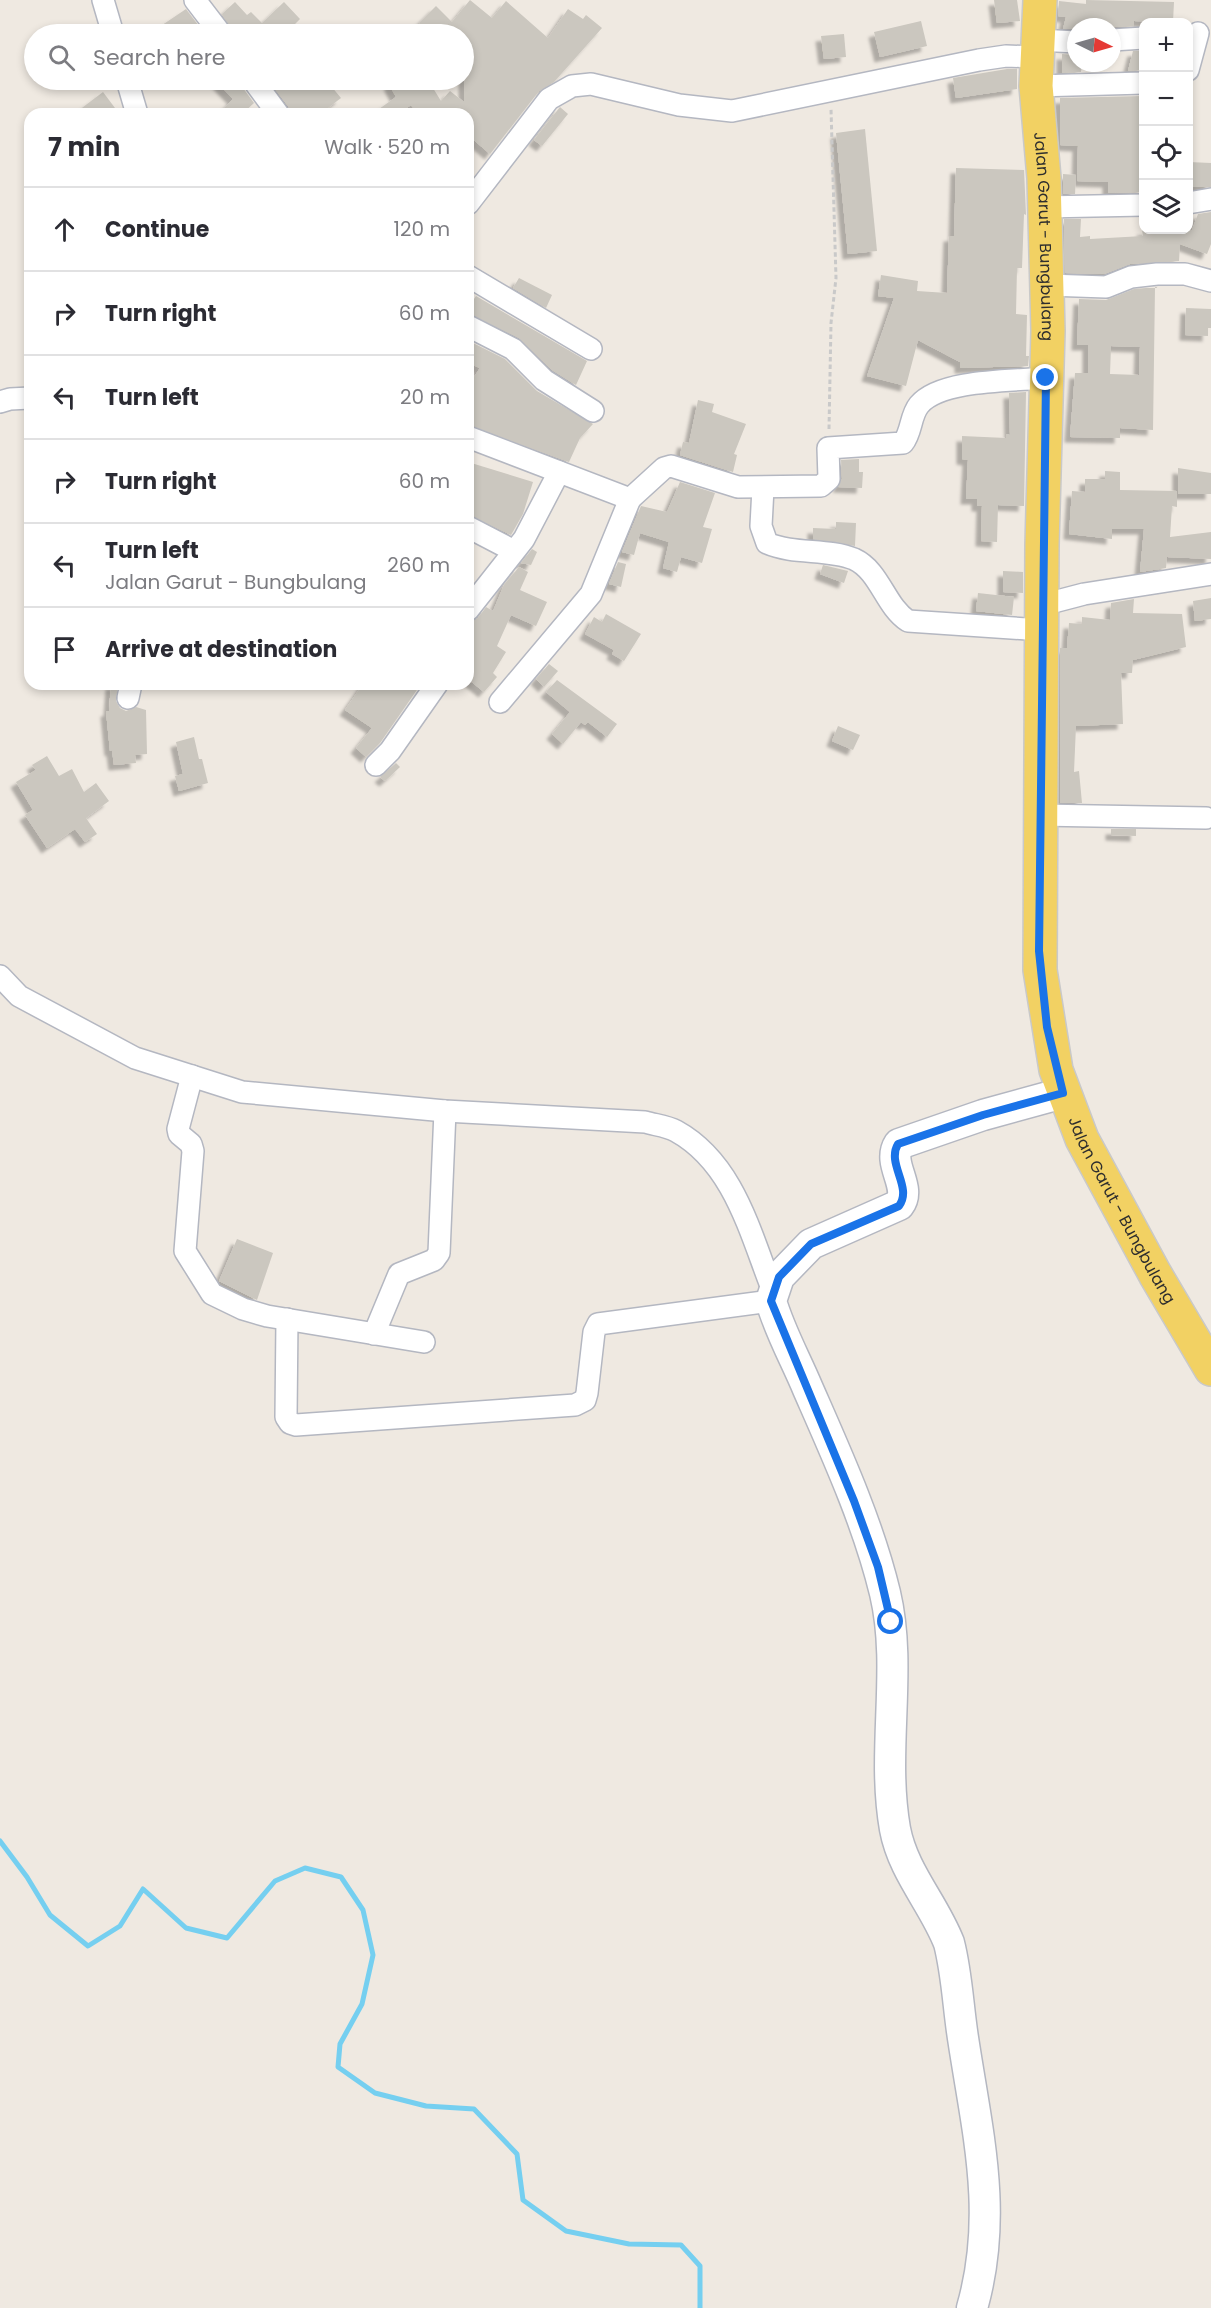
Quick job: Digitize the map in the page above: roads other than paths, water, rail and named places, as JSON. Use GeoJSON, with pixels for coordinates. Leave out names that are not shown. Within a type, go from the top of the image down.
{"type":"FeatureCollection","features":[{"type":"Feature","properties":{"kind":"main road","name":"Jalan Garut - Bungbulang"},"geometry":{"type":"LineString","coordinates":[[1040,0],[1036,61],[1048,285],[1039,815],[1040,970],[1048,1034],[1063,1093],[1087,1148],[1155,1274],[1211,1369]]}},
{"type":"Feature","properties":{"kind":"street"},"geometry":{"type":"LineString","coordinates":[[103,0],[110,24]]}},
{"type":"Feature","properties":{"kind":"street"},"geometry":{"type":"LineString","coordinates":[[195,0],[213,24]]}},
{"type":"Feature","properties":{"kind":"street"},"geometry":{"type":"LineString","coordinates":[[1193,53],[1199,32]]}},
{"type":"Feature","properties":{"kind":"street"},"geometry":{"type":"LineString","coordinates":[[1121,39],[1139,38]]}},
{"type":"Feature","properties":{"kind":"street"},"geometry":{"type":"LineString","coordinates":[[1036,61],[1067,46]]}},
{"type":"Feature","properties":{"kind":"street"},"geometry":{"type":"LineString","coordinates":[[474,196],[549,99],[572,86],[591,84],[679,105],[732,111],[751,109],[831,89],[1006,56],[1139,82]]}},
{"type":"Feature","properties":{"kind":"street"},"geometry":{"type":"LineString","coordinates":[[130,90],[135,108]]}},
{"type":"Feature","properties":{"kind":"street"},"geometry":{"type":"LineString","coordinates":[[261,90],[274,108]]}},
{"type":"Feature","properties":{"kind":"street"},"geometry":{"type":"LineString","coordinates":[[1193,201],[1211,199]]}},
{"type":"Feature","properties":{"kind":"street"},"geometry":{"type":"LineString","coordinates":[[1044,207],[1139,205]]}},
{"type":"Feature","properties":{"kind":"street"},"geometry":{"type":"LineString","coordinates":[[1048,285],[1106,286],[1131,277],[1157,274],[1185,274],[1211,281]]}},
{"type":"Feature","properties":{"kind":"street"},"geometry":{"type":"LineString","coordinates":[[474,280],[591,349]]}},
{"type":"Feature","properties":{"kind":"street"},"geometry":{"type":"LineString","coordinates":[[474,329],[513,349],[544,380],[593,411]]}},
{"type":"Feature","properties":{"kind":"street"},"geometry":{"type":"LineString","coordinates":[[500,702],[591,594],[630,499],[664,468],[671,466],[732,486],[763,488],[824,486],[829,479],[828,447],[903,443],[907,438],[914,412],[932,394],[943,390],[1046,378]]}},
{"type":"Feature","properties":{"kind":"street"},"geometry":{"type":"LineString","coordinates":[[0,402],[24,398]]}},
{"type":"Feature","properties":{"kind":"street"},"geometry":{"type":"LineString","coordinates":[[474,439],[630,499]]}},
{"type":"Feature","properties":{"kind":"street"},"geometry":{"type":"LineString","coordinates":[[474,602],[524,539],[559,472]]}},
{"type":"Feature","properties":{"kind":"street"},"geometry":{"type":"LineString","coordinates":[[763,488],[761,525],[767,543],[854,559],[874,578],[901,616],[908,621],[1042,618],[1084,594],[1211,574]]}},
{"type":"Feature","properties":{"kind":"street"},"geometry":{"type":"LineString","coordinates":[[474,529],[514,551]]}},
{"type":"Feature","properties":{"kind":"street"},"geometry":{"type":"LineString","coordinates":[[376,765],[390,751],[433,690]]}},
{"type":"Feature","properties":{"kind":"street"},"geometry":{"type":"LineString","coordinates":[[1039,815],[1206,818]]}},
{"type":"Feature","properties":{"kind":"street"},"geometry":{"type":"LineString","coordinates":[[0,976],[19,996],[135,1058],[242,1092],[445,1111],[645,1122],[674,1130],[708,1154],[731,1186],[772,1296],[854,1501],[878,1567],[891,1622],[889,1768],[896,1832],[913,1878],[942,1924],[949,1943],[984,2169],[982,2250],[979,2280],[972,2308]]}},
{"type":"Feature","properties":{"kind":"street"},"geometry":{"type":"LineString","coordinates":[[192,1076],[178,1129],[179,1134],[191,1144],[194,1151],[185,1251],[212,1294],[243,1309],[287,1319],[424,1342]]}},
{"type":"Feature","properties":{"kind":"street"},"geometry":{"type":"LineString","coordinates":[[772,1296],[779,1277],[811,1244],[899,1206],[904,1193],[894,1159],[898,1144],[983,1115],[1063,1093]]}},
{"type":"Feature","properties":{"kind":"street"},"geometry":{"type":"LineString","coordinates":[[374,1334],[399,1274],[434,1260],[439,1252],[445,1111]]}},
{"type":"Feature","properties":{"kind":"street"},"geometry":{"type":"LineString","coordinates":[[287,1319],[286,1417],[290,1423],[296,1425],[575,1405],[585,1400],[587,1393],[594,1332],[598,1324],[772,1296]]}},
{"type":"Feature","properties":{"kind":"waterway"},"geometry":{"type":"LineString","coordinates":[[0,1841],[27,1877],[50,1915],[88,1946],[120,1926],[143,1889],[186,1928],[227,1938],[275,1881],[305,1868],[341,1877],[363,1910],[373,1955],[362,2004],[340,2044],[338,2067],[375,2093],[426,2106],[474,2109],[517,2154],[523,2200],[566,2231],[629,2244],[681,2245],[700,2266],[700,2308]]}}]}
